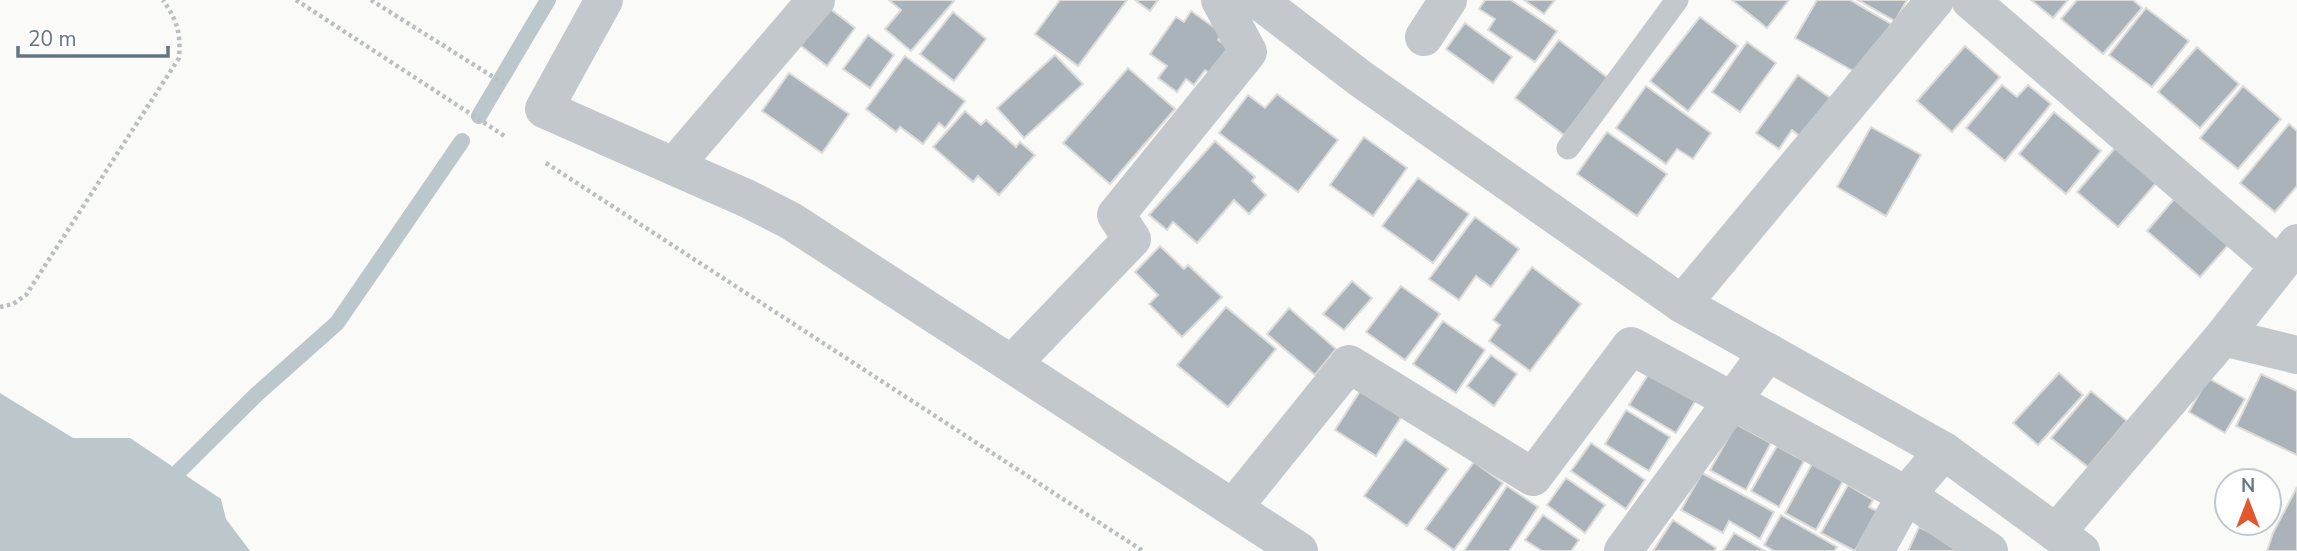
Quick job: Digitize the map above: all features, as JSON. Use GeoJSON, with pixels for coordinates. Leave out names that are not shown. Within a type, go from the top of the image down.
{"type":"FeatureCollection","features":[{"type":"Feature","properties":{"kind":"street"},"geometry":{"type":"LineString","coordinates":[[604,0],[544,109],[790,220],[1299,551]]}},
{"type":"Feature","properties":{"kind":"street"},"geometry":{"type":"LineString","coordinates":[[674,166],[816,0]]}},
{"type":"Feature","properties":{"kind":"street"},"geometry":{"type":"LineString","coordinates":[[1012,364],[1132,239],[1116,215],[1248,52],[1220,0]]}},
{"type":"Feature","properties":{"kind":"street"},"geometry":{"type":"LineString","coordinates":[[1258,0],[1361,79],[1682,304],[1944,451],[2068,542],[2288,254],[1970,0]]}},
{"type":"Feature","properties":{"kind":"street"},"geometry":{"type":"LineString","coordinates":[[1424,37],[1448,0]]}},
{"type":"Feature","properties":{"kind":"street"},"geometry":{"type":"LineString","coordinates":[[1682,304],[1935,0]]}},
{"type":"Feature","properties":{"kind":"street"},"geometry":{"type":"LineString","coordinates":[[2223,337],[2297,355]]}},
{"type":"Feature","properties":{"kind":"street"},"geometry":{"type":"LineString","coordinates":[[1233,508],[1349,364],[1533,477],[1631,346],[1734,399],[1906,495],[1989,551]]}},
{"type":"Feature","properties":{"kind":"street"},"geometry":{"type":"LineString","coordinates":[[1623,551],[1768,352]]}},
{"type":"Feature","properties":{"kind":"street"},"geometry":{"type":"LineString","coordinates":[[1875,551],[1906,495],[1944,451]]}},
{"type":"Feature","properties":{"kind":"lane"},"geometry":{"type":"LineString","coordinates":[[1568,148],[1677,0]]}},
{"type":"Feature","properties":{"kind":"path"},"geometry":{"type":"LineString","coordinates":[[0,306],[13,303],[26,295],[178,58],[181,40],[176,19],[163,0]]}},
{"type":"Feature","properties":{"kind":"path"},"geometry":{"type":"LineString","coordinates":[[296,0],[1143,551]]}},
{"type":"Feature","properties":{"kind":"path"},"geometry":{"type":"LineString","coordinates":[[371,0],[544,109],[524,149]]}},
{"type":"Feature","properties":{"kind":"shaded area"},"geometry":{"type":"Polygon","coordinates":[[[0,393],[73,438],[130,438],[221,499],[226,519],[250,551],[0,551],[0,393]]]}},
{"type":"Feature","properties":{"kind":"building"},"geometry":{"type":"Polygon","coordinates":[[[889,0],[954,1],[911,51],[885,29],[901,10],[889,0]]]}},
{"type":"Feature","properties":{"kind":"building"},"geometry":{"type":"Polygon","coordinates":[[[1060,0],[1127,0],[1078,66],[1035,34],[1060,0]]]}},
{"type":"Feature","properties":{"kind":"building"},"geometry":{"type":"Polygon","coordinates":[[[1135,0],[1158,0],[1150,11],[1135,0]]]}},
{"type":"Feature","properties":{"kind":"building"},"geometry":{"type":"Polygon","coordinates":[[[1485,0],[1511,0],[1557,31],[1535,62],[1488,30],[1495,19],[1479,9],[1485,0]]]}},
{"type":"Feature","properties":{"kind":"building"},"geometry":{"type":"Polygon","coordinates":[[[1524,0],[1555,0],[1544,14],[1524,0]]]}},
{"type":"Feature","properties":{"kind":"building"},"geometry":{"type":"Polygon","coordinates":[[[1732,0],[1789,0],[1767,28],[1732,0]]]}},
{"type":"Feature","properties":{"kind":"building"},"geometry":{"type":"Polygon","coordinates":[[[1817,0],[1850,0],[1891,24],[1862,76],[1795,38],[1817,0]]]}},
{"type":"Feature","properties":{"kind":"building"},"geometry":{"type":"Polygon","coordinates":[[[1858,0],[1907,0],[1895,21],[1858,0]]]}},
{"type":"Feature","properties":{"kind":"building"},"geometry":{"type":"Polygon","coordinates":[[[2031,0],[2068,0],[2053,18],[2031,0]]]}},
{"type":"Feature","properties":{"kind":"building"},"geometry":{"type":"Polygon","coordinates":[[[2077,0],[2133,0],[2142,8],[2103,54],[2061,19],[2077,0]]]}},
{"type":"Feature","properties":{"kind":"building"},"geometry":{"type":"Polygon","coordinates":[[[824,4],[855,28],[827,66],[796,42],[824,4]]]}},
{"type":"Feature","properties":{"kind":"building"},"geometry":{"type":"Polygon","coordinates":[[[2146,8],[2189,41],[2152,87],[2109,55],[2146,8]]]}},
{"type":"Feature","properties":{"kind":"building"},"geometry":{"type":"Polygon","coordinates":[[[1191,11],[1222,33],[1218,40],[1233,50],[1214,76],[1205,70],[1194,85],[1186,79],[1177,92],[1158,78],[1167,66],[1150,54],[1176,17],[1184,22],[1191,11]]]}},
{"type":"Feature","properties":{"kind":"building"},"geometry":{"type":"Polygon","coordinates":[[[953,12],[986,39],[954,81],[920,54],[953,12]]]}},
{"type":"Feature","properties":{"kind":"building"},"geometry":{"type":"Polygon","coordinates":[[[1700,17],[1738,46],[1688,111],[1650,81],[1700,17]]]}},
{"type":"Feature","properties":{"kind":"building"},"geometry":{"type":"Polygon","coordinates":[[[1465,23],[1512,57],[1493,83],[1446,49],[1465,23]]]}},
{"type":"Feature","properties":{"kind":"building"},"geometry":{"type":"Polygon","coordinates":[[[868,35],[894,55],[870,88],[843,69],[868,35]]]}},
{"type":"Feature","properties":{"kind":"building"},"geometry":{"type":"Polygon","coordinates":[[[1559,40],[1608,78],[1564,135],[1515,98],[1559,40]]]}},
{"type":"Feature","properties":{"kind":"building"},"geometry":{"type":"Polygon","coordinates":[[[1747,42],[1776,63],[1740,112],[1712,92],[1747,42]]]}},
{"type":"Feature","properties":{"kind":"building"},"geometry":{"type":"Polygon","coordinates":[[[1965,46],[2000,77],[1952,132],[1917,101],[1965,46]]]}},
{"type":"Feature","properties":{"kind":"building"},"geometry":{"type":"Polygon","coordinates":[[[2197,47],[2239,84],[2200,128],[2158,92],[2197,47]]]}},
{"type":"Feature","properties":{"kind":"building"},"geometry":{"type":"Polygon","coordinates":[[[1055,55],[1083,84],[1024,138],[997,108],[1055,55]]]}},
{"type":"Feature","properties":{"kind":"building"},"geometry":{"type":"Polygon","coordinates":[[[905,56],[965,101],[945,128],[939,123],[923,144],[900,127],[896,132],[866,109],[905,56]]]}},
{"type":"Feature","properties":{"kind":"building"},"geometry":{"type":"Polygon","coordinates":[[[1128,68],[1175,109],[1110,184],[1063,143],[1128,68]]]}},
{"type":"Feature","properties":{"kind":"building"},"geometry":{"type":"Polygon","coordinates":[[[789,73],[849,114],[822,153],[762,111],[789,73]]]}},
{"type":"Feature","properties":{"kind":"building"},"geometry":{"type":"Polygon","coordinates":[[[1798,75],[1833,100],[1804,140],[1792,130],[1779,149],[1756,133],[1798,75]]]}},
{"type":"Feature","properties":{"kind":"building"},"geometry":{"type":"Polygon","coordinates":[[[2002,85],[2017,97],[2028,85],[2051,104],[2005,161],[1966,128],[2002,85]]]}},
{"type":"Feature","properties":{"kind":"building"},"geometry":{"type":"Polygon","coordinates":[[[1646,86],[1711,133],[1693,159],[1677,149],[1666,164],[1616,128],[1646,86]]]}},
{"type":"Feature","properties":{"kind":"building"},"geometry":{"type":"Polygon","coordinates":[[[2243,86],[2281,119],[2238,169],[2200,138],[2243,86]]]}},
{"type":"Feature","properties":{"kind":"building"},"geometry":{"type":"Polygon","coordinates":[[[1277,94],[1338,140],[1298,192],[1219,133],[1248,95],[1265,108],[1277,94]]]}},
{"type":"Feature","properties":{"kind":"building"},"geometry":{"type":"Polygon","coordinates":[[[965,111],[981,125],[986,120],[1016,147],[1020,142],[1035,155],[999,195],[978,176],[973,182],[933,147],[965,111]]]}},
{"type":"Feature","properties":{"kind":"building"},"geometry":{"type":"Polygon","coordinates":[[[2054,112],[2101,151],[2066,194],[2019,154],[2054,112]]]}},
{"type":"Feature","properties":{"kind":"building"},"geometry":{"type":"Polygon","coordinates":[[[2289,124],[2297,131],[2297,186],[2275,212],[2240,183],[2289,124]]]}},
{"type":"Feature","properties":{"kind":"building"},"geometry":{"type":"Polygon","coordinates":[[[1871,127],[1921,155],[1886,216],[1837,187],[1871,127]]]}},
{"type":"Feature","properties":{"kind":"building"},"geometry":{"type":"Polygon","coordinates":[[[1607,132],[1667,174],[1637,216],[1577,174],[1607,132]]]}},
{"type":"Feature","properties":{"kind":"building"},"geometry":{"type":"Polygon","coordinates":[[[1364,137],[1407,168],[1373,216],[1330,185],[1364,137]]]}},
{"type":"Feature","properties":{"kind":"building"},"geometry":{"type":"Polygon","coordinates":[[[1215,141],[1255,177],[1252,181],[1266,195],[1249,214],[1234,200],[1197,243],[1173,222],[1167,230],[1149,215],[1215,141]]]}},
{"type":"Feature","properties":{"kind":"building"},"geometry":{"type":"Polygon","coordinates":[[[2115,148],[2157,182],[2118,227],[2077,192],[2115,148]]]}},
{"type":"Feature","properties":{"kind":"building"},"geometry":{"type":"Polygon","coordinates":[[[1418,178],[1469,214],[1433,263],[1382,226],[1418,178]]]}},
{"type":"Feature","properties":{"kind":"building"},"geometry":{"type":"Polygon","coordinates":[[[2175,198],[2229,244],[2200,277],[2147,231],[2175,198]]]}},
{"type":"Feature","properties":{"kind":"building"},"geometry":{"type":"Polygon","coordinates":[[[1475,217],[1519,249],[1491,287],[1476,276],[1459,300],[1429,279],[1475,217]]]}},
{"type":"Feature","properties":{"kind":"building"},"geometry":{"type":"Polygon","coordinates":[[[1160,246],[1184,269],[1188,265],[1222,297],[1182,337],[1149,304],[1158,295],[1135,272],[1160,246]]]}},
{"type":"Feature","properties":{"kind":"building"},"geometry":{"type":"Polygon","coordinates":[[[1532,267],[1581,304],[1530,371],[1489,341],[1500,325],[1493,320],[1532,267]]]}},
{"type":"Feature","properties":{"kind":"building"},"geometry":{"type":"Polygon","coordinates":[[[1352,281],[1372,298],[1344,330],[1323,314],[1352,281]]]}},
{"type":"Feature","properties":{"kind":"building"},"geometry":{"type":"Polygon","coordinates":[[[1401,286],[1440,314],[1405,360],[1366,332],[1401,286]]]}},
{"type":"Feature","properties":{"kind":"building"},"geometry":{"type":"Polygon","coordinates":[[[1226,307],[1276,349],[1228,407],[1177,365],[1226,307]]]}},
{"type":"Feature","properties":{"kind":"building"},"geometry":{"type":"Polygon","coordinates":[[[1289,308],[1336,349],[1315,375],[1267,334],[1289,308]]]}},
{"type":"Feature","properties":{"kind":"building"},"geometry":{"type":"Polygon","coordinates":[[[1443,321],[1485,350],[1456,393],[1413,364],[1443,321]]]}},
{"type":"Feature","properties":{"kind":"building"},"geometry":{"type":"Polygon","coordinates":[[[1491,355],[1517,374],[1494,406],[1467,386],[1491,355]]]}},
{"type":"Feature","properties":{"kind":"building"},"geometry":{"type":"Polygon","coordinates":[[[1651,370],[1697,398],[1676,433],[1629,405],[1651,370]]]}},
{"type":"Feature","properties":{"kind":"building"},"geometry":{"type":"Polygon","coordinates":[[[2059,373],[2083,395],[2038,445],[2013,423],[2059,373]]]}},
{"type":"Feature","properties":{"kind":"building"},"geometry":{"type":"Polygon","coordinates":[[[2261,374],[2297,391],[2297,455],[2236,426],[2261,374]]]}},
{"type":"Feature","properties":{"kind":"building"},"geometry":{"type":"Polygon","coordinates":[[[2208,378],[2245,399],[2225,433],[2189,412],[2208,378]]]}},
{"type":"Feature","properties":{"kind":"building"},"geometry":{"type":"Polygon","coordinates":[[[1364,385],[1405,411],[1376,456],[1335,430],[1364,385]]]}},
{"type":"Feature","properties":{"kind":"building"},"geometry":{"type":"Polygon","coordinates":[[[2091,391],[2127,421],[2088,467],[2051,438],[2091,391]]]}},
{"type":"Feature","properties":{"kind":"building"},"geometry":{"type":"Polygon","coordinates":[[[1626,410],[1670,437],[1649,471],[1605,444],[1626,410]]]}},
{"type":"Feature","properties":{"kind":"building"},"geometry":{"type":"Polygon","coordinates":[[[1736,424],[1771,443],[1746,490],[1710,470],[1736,424]]]}},
{"type":"Feature","properties":{"kind":"building"},"geometry":{"type":"Polygon","coordinates":[[[1405,439],[1448,469],[1407,526],[1364,496],[1405,439]]]}},
{"type":"Feature","properties":{"kind":"building"},"geometry":{"type":"Polygon","coordinates":[[[1591,443],[1645,480],[1626,509],[1571,471],[1591,443]]]}},
{"type":"Feature","properties":{"kind":"building"},"geometry":{"type":"Polygon","coordinates":[[[1777,446],[1804,461],[1779,507],[1751,491],[1777,446]]]}},
{"type":"Feature","properties":{"kind":"building"},"geometry":{"type":"Polygon","coordinates":[[[1474,462],[1503,483],[1454,550],[1425,529],[1474,462]]]}},
{"type":"Feature","properties":{"kind":"building"},"geometry":{"type":"Polygon","coordinates":[[[1812,464],[1843,481],[1816,530],[1785,513],[1812,464]]]}},
{"type":"Feature","properties":{"kind":"building"},"geometry":{"type":"Polygon","coordinates":[[[1702,473],[1774,512],[1760,539],[1729,521],[1723,533],[1681,510],[1702,473]]]}},
{"type":"Feature","properties":{"kind":"building"},"geometry":{"type":"Polygon","coordinates":[[[1566,478],[1605,505],[1585,533],[1547,505],[1566,478]]]}},
{"type":"Feature","properties":{"kind":"building"},"geometry":{"type":"Polygon","coordinates":[[[1848,485],[1873,500],[1869,507],[1877,511],[1855,551],[1821,533],[1848,485]]]}},
{"type":"Feature","properties":{"kind":"building"},"geometry":{"type":"Polygon","coordinates":[[[1507,486],[1538,507],[1509,551],[1464,551],[1507,486]]]}},
{"type":"Feature","properties":{"kind":"building"},"geometry":{"type":"Polygon","coordinates":[[[2297,487],[2297,551],[2267,551],[2272,537],[2283,537],[2283,514],[2297,487]]]}},
{"type":"Feature","properties":{"kind":"building"},"geometry":{"type":"Polygon","coordinates":[[[1543,515],[1579,540],[1571,551],[1542,551],[1525,540],[1543,515]]]}},
{"type":"Feature","properties":{"kind":"building"},"geometry":{"type":"Polygon","coordinates":[[[1781,515],[1837,547],[1834,551],[1774,551],[1764,545],[1781,515]]]}},
{"type":"Feature","properties":{"kind":"building"},"geometry":{"type":"Polygon","coordinates":[[[1673,520],[1716,548],[1714,551],[1653,551],[1673,520]]]}},
{"type":"Feature","properties":{"kind":"building"},"geometry":{"type":"Polygon","coordinates":[[[1919,527],[1960,547],[1958,551],[1908,551],[1919,527]]]}},
{"type":"Feature","properties":{"kind":"building"},"geometry":{"type":"Polygon","coordinates":[[[1734,533],[1765,551],[1723,551],[1734,533]]]}},
{"type":"Feature","properties":{"kind":"waterway"},"geometry":{"type":"LineString","coordinates":[[479,116],[548,0]]}},
{"type":"Feature","properties":{"kind":"waterway"},"geometry":{"type":"LineString","coordinates":[[166,484],[257,394],[337,323],[462,141]]}}]}
